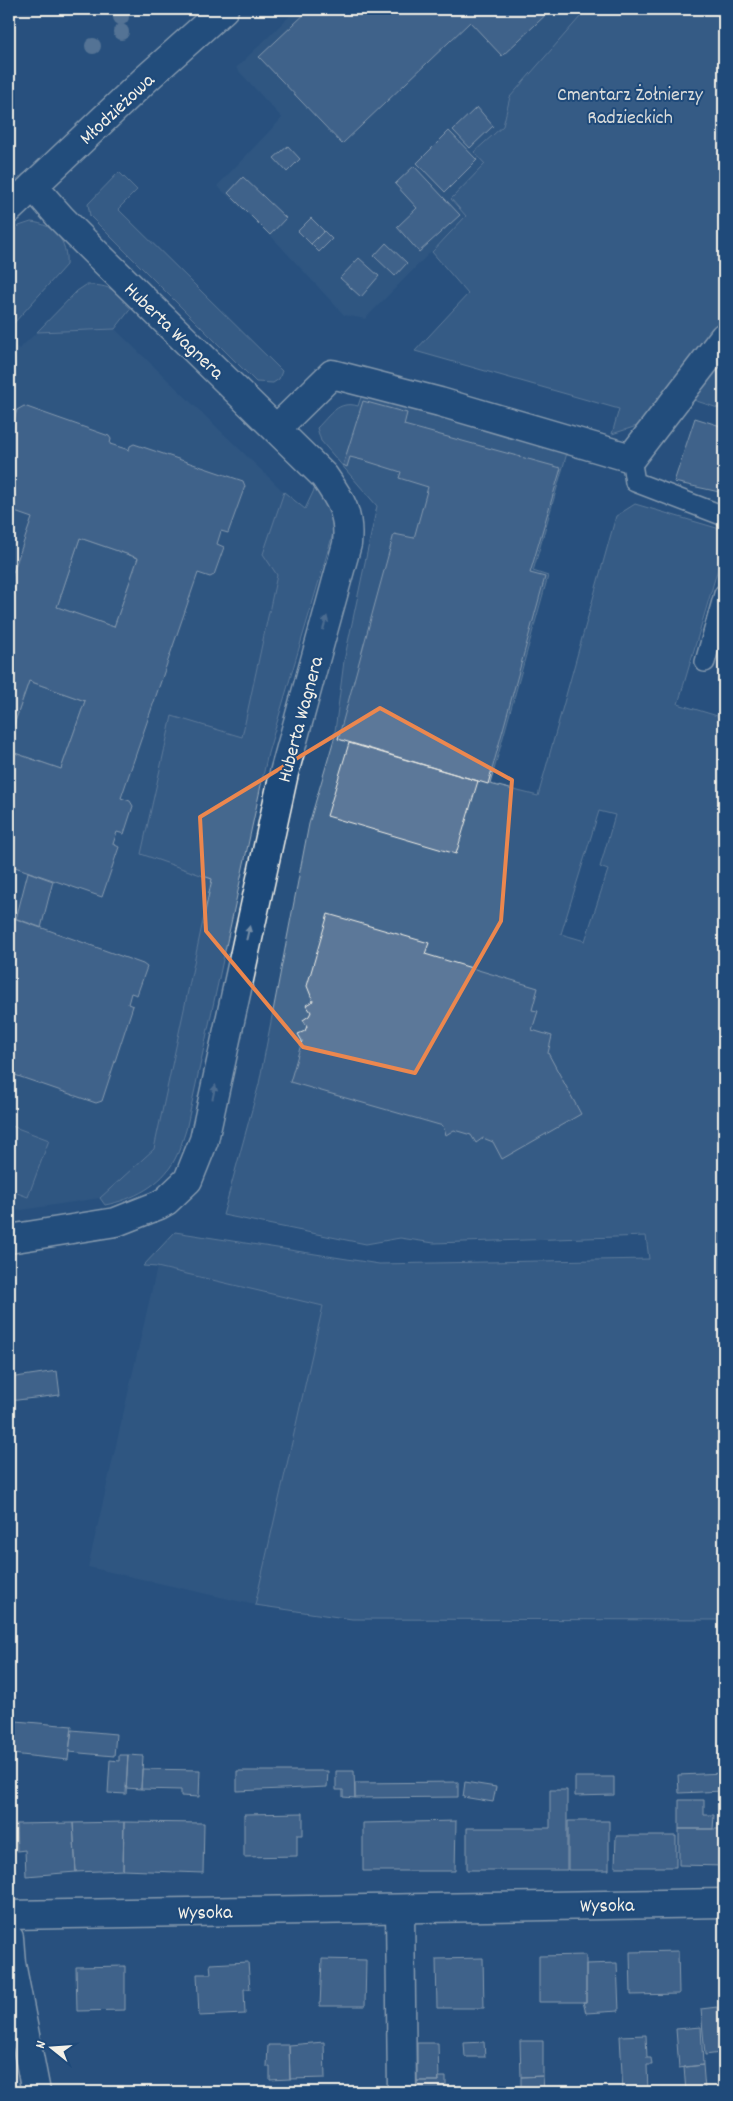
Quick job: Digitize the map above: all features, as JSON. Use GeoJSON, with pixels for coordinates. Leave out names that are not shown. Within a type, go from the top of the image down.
{"type":"FeatureCollection","features":[{"type":"Feature","properties":{"kind":"street","name":"Młodzieżowa"},"geometry":{"type":"LineString","coordinates":[[9,209],[224,9]]}},
{"type":"Feature","properties":{"kind":"street","name":"Huberta Wagnera"},"geometry":{"type":"LineString","coordinates":[[9,1239],[116,1222],[160,1205],[188,1180],[204,1140],[284,773],[347,544],[349,526],[343,505],[324,476],[61,218],[33,186]]}},
{"type":"Feature","properties":{"kind":"street"},"geometry":{"type":"LineString","coordinates":[[276,429],[332,374],[440,402],[630,458],[724,337]]}},
{"type":"Feature","properties":{"kind":"street","name":"Wysoka"},"geometry":{"type":"LineString","coordinates":[[9,1915],[724,1902]]}},
{"type":"Feature","properties":{"kind":"street"},"geometry":{"type":"LineString","coordinates":[[400,1908],[402,2092]]}},
{"type":"Feature","properties":{"kind":"street"},"geometry":{"type":"LineString","coordinates":[[9,1938],[11,1963],[36,2092]]}},
{"type":"Feature","properties":{"kind":"lane"},"geometry":{"type":"LineString","coordinates":[[630,458],[635,482],[724,516]]}},
{"type":"Feature","properties":{"kind":"lane"},"geometry":{"type":"LineString","coordinates":[[705,662],[724,594]]}},
{"type":"Feature","properties":{"kind":"highlighted area"},"geometry":{"type":"Polygon","coordinates":[[[380,708],[512,780],[501,921],[415,1073],[303,1047],[206,931],[200,817],[380,708]]]}},
{"type":"Feature","properties":{"kind":"shaded area"},"geometry":{"type":"Polygon","coordinates":[[[297,9],[587,9],[510,97],[503,126],[475,152],[486,164],[466,216],[365,319],[344,315],[270,235],[217,186],[282,118],[236,68],[297,9]]]}},
{"type":"Feature","properties":{"kind":"shaded area"},"geometry":{"type":"Polygon","coordinates":[[[115,329],[284,492],[263,554],[277,575],[154,1149],[100,1198],[9,1212],[9,339],[19,349],[37,332],[115,329]]]}},
{"type":"Feature","properties":{"kind":"shaded area"},"geometry":{"type":"Polygon","coordinates":[[[157,1267],[323,1305],[255,1605],[88,1567],[157,1267]]]}},
{"type":"Feature","properties":{"kind":"green space","name":"Cmentarz Żołnierzy Radzieckich"},"geometry":{"type":"Polygon","coordinates":[[[587,9],[724,9],[724,410],[669,392],[637,426],[612,434],[619,409],[415,351],[468,294],[432,252],[466,216],[451,199],[485,164],[474,152],[503,126],[510,97],[587,9]]]}},
{"type":"Feature","properties":{"kind":"green space"},"geometry":{"type":"Polygon","coordinates":[[[119,172],[137,190],[118,209],[282,371],[279,379],[273,383],[256,382],[90,216],[88,204],[119,172]]]}},
{"type":"Feature","properties":{"kind":"green space"},"geometry":{"type":"Polygon","coordinates":[[[31,222],[46,226],[58,235],[65,248],[66,265],[14,323],[9,323],[9,235],[19,226],[31,222]]]}},
{"type":"Feature","properties":{"kind":"green space"},"geometry":{"type":"Polygon","coordinates":[[[86,285],[107,287],[121,296],[132,307],[115,329],[37,332],[77,291],[86,285]]]}},
{"type":"Feature","properties":{"kind":"green space"},"geometry":{"type":"Polygon","coordinates":[[[362,394],[567,453],[533,571],[548,576],[490,784],[538,796],[616,516],[635,504],[720,529],[724,539],[724,548],[678,704],[724,718],[724,1620],[352,1619],[255,1605],[323,1306],[157,1267],[143,1266],[175,1232],[379,1264],[649,1259],[646,1236],[434,1243],[400,1238],[366,1244],[223,1215],[259,1084],[309,824],[334,739],[344,661],[377,506],[321,441],[317,428],[330,414],[340,407],[345,405],[358,406],[362,394]],[[599,811],[561,934],[585,941],[608,870],[600,867],[615,815],[599,811]]]}},
{"type":"Feature","properties":{"kind":"green space"},"geometry":{"type":"Polygon","coordinates":[[[315,488],[324,498],[330,510],[333,523],[332,537],[268,753],[186,1130],[177,1156],[154,1184],[136,1195],[105,1205],[100,1198],[154,1149],[212,879],[141,854],[172,716],[242,737],[277,575],[263,554],[284,492],[305,509],[315,488]]]}},
{"type":"Feature","properties":{"kind":"green space"},"geometry":{"type":"Polygon","coordinates":[[[80,538],[138,558],[114,627],[57,607],[80,538]]]}},
{"type":"Feature","properties":{"kind":"green space"},"geometry":{"type":"Polygon","coordinates":[[[29,681],[85,701],[61,769],[9,751],[9,739],[29,681]]]}},
{"type":"Feature","properties":{"kind":"green space"},"geometry":{"type":"Polygon","coordinates":[[[9,1125],[49,1140],[28,1197],[9,1190],[9,1125]]]}},
{"type":"Feature","properties":{"kind":"building"},"geometry":{"type":"Polygon","coordinates":[[[310,9],[552,9],[502,56],[470,22],[342,144],[259,57],[310,9]]]}},
{"type":"Feature","properties":{"kind":"building"},"geometry":{"type":"Polygon","coordinates":[[[477,107],[493,126],[470,148],[453,130],[477,107]]]}},
{"type":"Feature","properties":{"kind":"building"},"geometry":{"type":"Polygon","coordinates":[[[449,131],[477,160],[445,192],[417,163],[449,131]]]}},
{"type":"Feature","properties":{"kind":"building"},"geometry":{"type":"Polygon","coordinates":[[[288,146],[300,159],[287,172],[274,158],[288,146]]]}},
{"type":"Feature","properties":{"kind":"building"},"geometry":{"type":"Polygon","coordinates":[[[414,166],[460,215],[419,252],[397,227],[417,208],[395,184],[414,166]]]}},
{"type":"Feature","properties":{"kind":"building"},"geometry":{"type":"Polygon","coordinates":[[[243,177],[286,218],[270,235],[228,193],[243,177]]]}},
{"type":"Feature","properties":{"kind":"building"},"geometry":{"type":"Polygon","coordinates":[[[311,218],[324,231],[311,244],[298,231],[311,218]]]}},
{"type":"Feature","properties":{"kind":"building"},"geometry":{"type":"Polygon","coordinates":[[[324,231],[332,239],[319,252],[311,244],[324,231]]]}},
{"type":"Feature","properties":{"kind":"building"},"geometry":{"type":"Polygon","coordinates":[[[386,243],[407,263],[395,276],[374,256],[386,243]]]}},
{"type":"Feature","properties":{"kind":"building"},"geometry":{"type":"Polygon","coordinates":[[[359,258],[379,276],[361,297],[340,278],[359,258]]]}},
{"type":"Feature","properties":{"kind":"building"},"geometry":{"type":"Polygon","coordinates":[[[363,401],[407,413],[404,425],[561,468],[530,573],[545,577],[488,784],[338,739],[394,534],[414,538],[428,487],[399,478],[401,472],[366,461],[350,457],[347,467],[343,465],[363,401]]]}},
{"type":"Feature","properties":{"kind":"building"},"geometry":{"type":"Polygon","coordinates":[[[24,406],[109,436],[111,439],[110,444],[129,450],[130,446],[134,444],[243,481],[245,486],[228,533],[221,531],[217,544],[224,547],[214,575],[210,577],[198,573],[121,798],[130,801],[133,806],[124,834],[117,832],[113,844],[119,847],[102,897],[9,865],[9,751],[61,769],[85,701],[29,681],[9,739],[9,597],[12,598],[15,586],[9,584],[32,518],[9,510],[9,436],[17,410],[24,406]],[[80,538],[57,607],[114,627],[138,558],[80,538]]]}},
{"type":"Feature","properties":{"kind":"building"},"geometry":{"type":"Polygon","coordinates":[[[695,418],[724,427],[724,493],[674,482],[695,418]]]}},
{"type":"Feature","properties":{"kind":"building"},"geometry":{"type":"Polygon","coordinates":[[[349,743],[478,781],[456,854],[327,816],[349,743]]]}},
{"type":"Feature","properties":{"kind":"building"},"geometry":{"type":"Polygon","coordinates":[[[28,872],[53,881],[41,928],[16,919],[28,872]]]}},
{"type":"Feature","properties":{"kind":"building"},"geometry":{"type":"Polygon","coordinates":[[[328,914],[429,943],[425,954],[538,988],[532,1010],[538,1011],[532,1030],[552,1036],[548,1053],[581,1114],[502,1159],[493,1142],[483,1138],[476,1143],[471,1135],[454,1130],[446,1135],[443,1126],[290,1082],[302,1041],[298,1034],[305,1031],[307,1026],[303,1020],[311,1012],[306,1005],[313,1001],[307,986],[328,914]]]}},
{"type":"Feature","properties":{"kind":"building"},"geometry":{"type":"Polygon","coordinates":[[[9,916],[147,967],[137,995],[131,993],[128,1004],[133,1006],[102,1101],[96,1103],[9,1073],[9,916]]]}},
{"type":"Feature","properties":{"kind":"building"},"geometry":{"type":"Polygon","coordinates":[[[57,1371],[60,1395],[9,1401],[9,1378],[57,1371]]]}},
{"type":"Feature","properties":{"kind":"building"},"geometry":{"type":"Polygon","coordinates":[[[16,1721],[72,1726],[68,1760],[12,1754],[16,1721]]]}},
{"type":"Feature","properties":{"kind":"building"},"geometry":{"type":"Polygon","coordinates":[[[72,1730],[116,1734],[114,1756],[69,1752],[72,1730]]]}},
{"type":"Feature","properties":{"kind":"building"},"geometry":{"type":"Polygon","coordinates":[[[119,1755],[128,1755],[126,1794],[108,1793],[110,1760],[119,1761],[119,1755]]]}},
{"type":"Feature","properties":{"kind":"building"},"geometry":{"type":"Polygon","coordinates":[[[128,1755],[143,1756],[141,1789],[126,1788],[128,1755]]]}},
{"type":"Feature","properties":{"kind":"building"},"geometry":{"type":"Polygon","coordinates":[[[142,1769],[200,1770],[199,1797],[181,1796],[181,1790],[141,1789],[142,1769]]]}},
{"type":"Feature","properties":{"kind":"building"},"geometry":{"type":"Polygon","coordinates":[[[237,1771],[328,1771],[327,1787],[237,1791],[237,1771]]]}},
{"type":"Feature","properties":{"kind":"building"},"geometry":{"type":"Polygon","coordinates":[[[336,1771],[354,1771],[355,1798],[343,1797],[343,1790],[336,1790],[336,1771]]]}},
{"type":"Feature","properties":{"kind":"building"},"geometry":{"type":"Polygon","coordinates":[[[724,1773],[724,1791],[679,1793],[678,1775],[724,1773]]]}},
{"type":"Feature","properties":{"kind":"building"},"geometry":{"type":"Polygon","coordinates":[[[575,1777],[614,1777],[614,1795],[575,1796],[575,1777]]]}},
{"type":"Feature","properties":{"kind":"building"},"geometry":{"type":"Polygon","coordinates":[[[458,1782],[458,1797],[355,1798],[355,1783],[458,1782]]]}},
{"type":"Feature","properties":{"kind":"building"},"geometry":{"type":"Polygon","coordinates":[[[465,1782],[496,1787],[493,1802],[463,1797],[465,1782]]]}},
{"type":"Feature","properties":{"kind":"building"},"geometry":{"type":"Polygon","coordinates":[[[550,1790],[567,1790],[567,1870],[467,1870],[467,1828],[550,1828],[550,1790]]]}},
{"type":"Feature","properties":{"kind":"building"},"geometry":{"type":"Polygon","coordinates":[[[679,1800],[704,1800],[704,1815],[714,1815],[713,1829],[679,1829],[679,1800]]]}},
{"type":"Feature","properties":{"kind":"building"},"geometry":{"type":"Polygon","coordinates":[[[303,1813],[303,1835],[297,1835],[297,1856],[244,1857],[244,1814],[303,1813]]]}},
{"type":"Feature","properties":{"kind":"building"},"geometry":{"type":"Polygon","coordinates":[[[456,1821],[455,1871],[363,1871],[363,1823],[456,1821]]]}},
{"type":"Feature","properties":{"kind":"building"},"geometry":{"type":"Polygon","coordinates":[[[568,1821],[609,1821],[609,1870],[568,1870],[568,1821]]]}},
{"type":"Feature","properties":{"kind":"building"},"geometry":{"type":"Polygon","coordinates":[[[124,1822],[123,1870],[76,1872],[73,1823],[124,1822]]]}},
{"type":"Feature","properties":{"kind":"building"},"geometry":{"type":"Polygon","coordinates":[[[124,1822],[204,1823],[203,1873],[123,1870],[124,1822]]]}},
{"type":"Feature","properties":{"kind":"building"},"geometry":{"type":"Polygon","coordinates":[[[73,1823],[76,1872],[26,1876],[25,1850],[17,1851],[16,1824],[73,1823]]]}},
{"type":"Feature","properties":{"kind":"building"},"geometry":{"type":"Polygon","coordinates":[[[679,1829],[724,1829],[724,1866],[679,1865],[679,1829]]]}},
{"type":"Feature","properties":{"kind":"building"},"geometry":{"type":"Polygon","coordinates":[[[616,1836],[676,1836],[676,1867],[615,1867],[616,1836]]]}},
{"type":"Feature","properties":{"kind":"building"},"geometry":{"type":"Polygon","coordinates":[[[678,1951],[679,1994],[631,1995],[630,1952],[678,1951]]]}},
{"type":"Feature","properties":{"kind":"building"},"geometry":{"type":"Polygon","coordinates":[[[586,1955],[586,2002],[539,2002],[539,1956],[586,1955]]]}},
{"type":"Feature","properties":{"kind":"building"},"geometry":{"type":"Polygon","coordinates":[[[483,1958],[484,2008],[437,2008],[436,1959],[483,1958]]]}},
{"type":"Feature","properties":{"kind":"building"},"geometry":{"type":"Polygon","coordinates":[[[322,1959],[366,1960],[365,2006],[320,2006],[322,1959]]]}},
{"type":"Feature","properties":{"kind":"building"},"geometry":{"type":"Polygon","coordinates":[[[248,1962],[250,1989],[244,1989],[245,2014],[199,2016],[197,1974],[211,1974],[210,1964],[248,1962]]]}},
{"type":"Feature","properties":{"kind":"building"},"geometry":{"type":"Polygon","coordinates":[[[617,1963],[619,2011],[586,2013],[583,2002],[586,2002],[586,1964],[617,1963]]]}},
{"type":"Feature","properties":{"kind":"building"},"geometry":{"type":"Polygon","coordinates":[[[720,1963],[724,1963],[724,1982],[720,1982],[720,1963]]]}},
{"type":"Feature","properties":{"kind":"building"},"geometry":{"type":"Polygon","coordinates":[[[125,1966],[125,2010],[77,2011],[76,1967],[125,1966]]]}},
{"type":"Feature","properties":{"kind":"building"},"geometry":{"type":"Polygon","coordinates":[[[717,2007],[720,2053],[705,2055],[701,2009],[717,2007]]]}},
{"type":"Feature","properties":{"kind":"building"},"geometry":{"type":"Polygon","coordinates":[[[701,2027],[703,2065],[679,2068],[676,2029],[701,2027]]]}},
{"type":"Feature","properties":{"kind":"building"},"geometry":{"type":"Polygon","coordinates":[[[646,2035],[647,2058],[651,2058],[652,2065],[647,2065],[648,2092],[623,2092],[620,2036],[646,2035]]]}},
{"type":"Feature","properties":{"kind":"building"},"geometry":{"type":"Polygon","coordinates":[[[520,2041],[543,2041],[543,2076],[521,2077],[520,2041]]]}},
{"type":"Feature","properties":{"kind":"building"},"geometry":{"type":"Polygon","coordinates":[[[324,2042],[325,2078],[290,2079],[289,2045],[324,2042]]]}},
{"type":"Feature","properties":{"kind":"building"},"geometry":{"type":"Polygon","coordinates":[[[484,2042],[485,2057],[465,2057],[464,2043],[484,2042]]]}},
{"type":"Feature","properties":{"kind":"building"},"geometry":{"type":"Polygon","coordinates":[[[417,2043],[438,2043],[439,2081],[417,2081],[417,2043]]]}},
{"type":"Feature","properties":{"kind":"building"},"geometry":{"type":"Polygon","coordinates":[[[268,2045],[289,2045],[290,2079],[270,2080],[270,2067],[267,2067],[268,2045]]]}},
{"type":"Feature","properties":{"kind":"building"},"geometry":{"type":"Polygon","coordinates":[[[703,2065],[705,2090],[686,2092],[684,2067],[703,2065]]]}},
{"type":"Feature","properties":{"kind":"building"},"geometry":{"type":"Polygon","coordinates":[[[543,2076],[544,2092],[521,2092],[521,2077],[543,2076]]]}},
{"type":"Feature","properties":{"kind":"building"},"geometry":{"type":"Polygon","coordinates":[[[438,2077],[446,2077],[446,2092],[417,2092],[417,2081],[439,2081],[438,2077]]]}},
{"type":"Feature","properties":{"kind":"building"},"geometry":{"type":"Polygon","coordinates":[[[666,2088],[666,2092],[647,2092],[649,2089],[666,2088]]]}}]}
